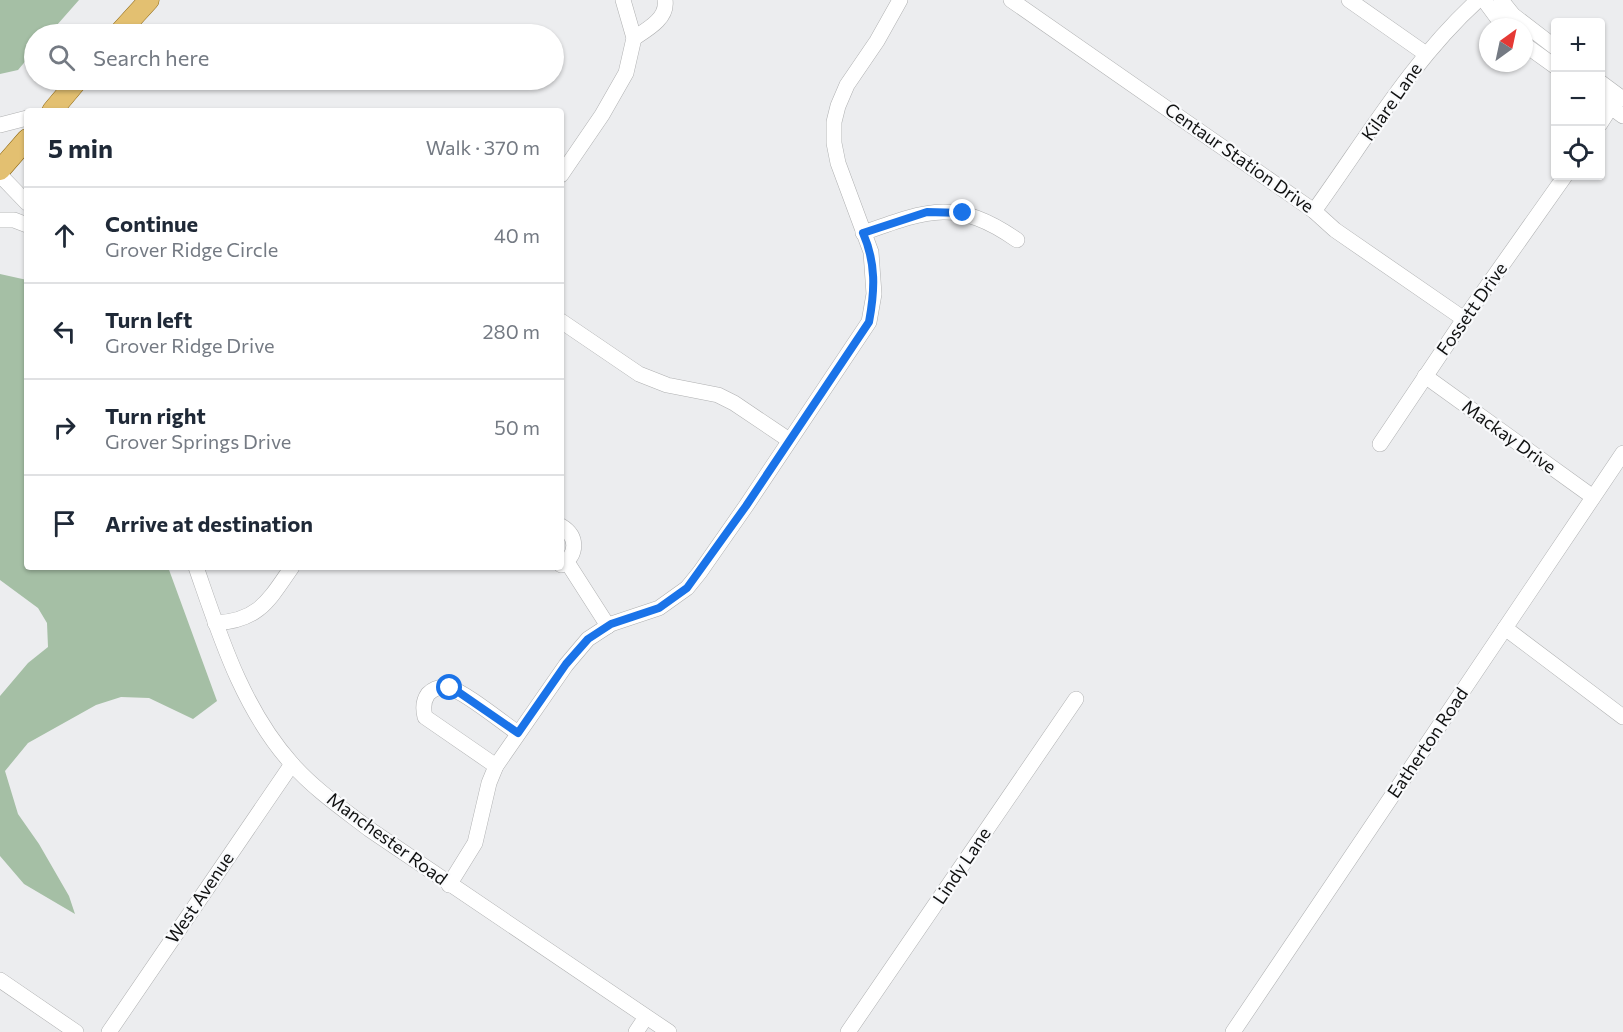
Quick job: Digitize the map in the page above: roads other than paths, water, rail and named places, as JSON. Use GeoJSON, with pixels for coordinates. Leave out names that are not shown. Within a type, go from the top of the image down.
{"type":"FeatureCollection","features":[{"type":"Feature","properties":{"kind":"main road"},"geometry":{"type":"LineString","coordinates":[[127,24],[149,0]]}},
{"type":"Feature","properties":{"kind":"main road"},"geometry":{"type":"LineString","coordinates":[[55,108],[70,90]]}},
{"type":"Feature","properties":{"kind":"main road"},"geometry":{"type":"LineString","coordinates":[[0,172],[24,143]]}},
{"type":"Feature","properties":{"kind":"street"},"geometry":{"type":"LineString","coordinates":[[564,171],[602,115],[626,73],[634,38],[623,0]]}},
{"type":"Feature","properties":{"kind":"street"},"geometry":{"type":"LineString","coordinates":[[634,38],[656,22],[664,12],[665,0]]}},
{"type":"Feature","properties":{"kind":"street"},"geometry":{"type":"LineString","coordinates":[[449,885],[475,843],[489,783],[496,766],[577,650],[599,631],[659,608],[687,588],[707,562],[869,322],[874,294],[874,267],[871,252],[838,163],[834,143],[834,122],[847,85],[877,41],[900,0]]}},
{"type":"Feature","properties":{"kind":"street","name":"Centaur Station Drive"},"geometry":{"type":"LineString","coordinates":[[1011,0],[1314,211],[1335,230],[1464,319]]}},
{"type":"Feature","properties":{"kind":"street"},"geometry":{"type":"LineString","coordinates":[[1349,0],[1426,54]]}},
{"type":"Feature","properties":{"kind":"street","name":"Kilare Lane"},"geometry":{"type":"LineString","coordinates":[[1314,211],[1426,54],[1478,0]]}},
{"type":"Feature","properties":{"kind":"street"},"geometry":{"type":"LineString","coordinates":[[1484,0],[1497,18]]}},
{"type":"Feature","properties":{"kind":"street"},"geometry":{"type":"LineString","coordinates":[[1501,0],[1520,21],[1551,44]]}},
{"type":"Feature","properties":{"kind":"street"},"geometry":{"type":"LineString","coordinates":[[1533,50],[1551,63]]}},
{"type":"Feature","properties":{"kind":"street"},"geometry":{"type":"LineString","coordinates":[[1605,88],[1615,103],[1605,116]]}},
{"type":"Feature","properties":{"kind":"street"},"geometry":{"type":"LineString","coordinates":[[0,125],[24,119]]}},
{"type":"Feature","properties":{"kind":"street"},"geometry":{"type":"LineString","coordinates":[[0,172],[24,200]]}},
{"type":"Feature","properties":{"kind":"street","name":"Fossett Drive"},"geometry":{"type":"LineString","coordinates":[[1380,444],[1464,319],[1562,180]]}},
{"type":"Feature","properties":{"kind":"street"},"geometry":{"type":"LineString","coordinates":[[863,233],[927,212],[944,212],[963,213],[983,220],[1017,240]]}},
{"type":"Feature","properties":{"kind":"street"},"geometry":{"type":"LineString","coordinates":[[0,220],[14,220],[24,224]]}},
{"type":"Feature","properties":{"kind":"street"},"geometry":{"type":"LineString","coordinates":[[564,323],[639,374],[668,385],[718,395],[734,403],[789,440]]}},
{"type":"Feature","properties":{"kind":"street","name":"Mackay Drive"},"geometry":{"type":"LineString","coordinates":[[1425,376],[1593,497]]}},
{"type":"Feature","properties":{"kind":"street","name":"Eatherton Road"},"geometry":{"type":"LineString","coordinates":[[1233,1032],[1623,453]]}},
{"type":"Feature","properties":{"kind":"street"},"geometry":{"type":"LineString","coordinates":[[564,528],[568,530],[574,541],[572,555],[564,563],[608,626]]}},
{"type":"Feature","properties":{"kind":"street","name":"Manchester Road"},"geometry":{"type":"LineString","coordinates":[[197,570],[240,686],[262,724],[292,764],[335,803],[449,885],[669,1032]]}},
{"type":"Feature","properties":{"kind":"street"},"geometry":{"type":"LineString","coordinates":[[215,623],[232,622],[249,616],[269,601],[290,570]]}},
{"type":"Feature","properties":{"kind":"street"},"geometry":{"type":"LineString","coordinates":[[1505,628],[1623,717]]}},
{"type":"Feature","properties":{"kind":"street"},"geometry":{"type":"LineString","coordinates":[[496,766],[425,717],[423,710],[426,696],[434,688],[442,687],[457,691],[518,733]]}},
{"type":"Feature","properties":{"kind":"street","name":"Lindy Lane"},"geometry":{"type":"LineString","coordinates":[[848,1032],[1076,699]]}},
{"type":"Feature","properties":{"kind":"street","name":"West Avenue"},"geometry":{"type":"LineString","coordinates":[[109,1032],[292,764]]}},
{"type":"Feature","properties":{"kind":"street"},"geometry":{"type":"LineString","coordinates":[[0,980],[76,1032]]}},
{"type":"Feature","properties":{"kind":"street"},"geometry":{"type":"LineString","coordinates":[[636,1032],[646,1017]]}}]}
